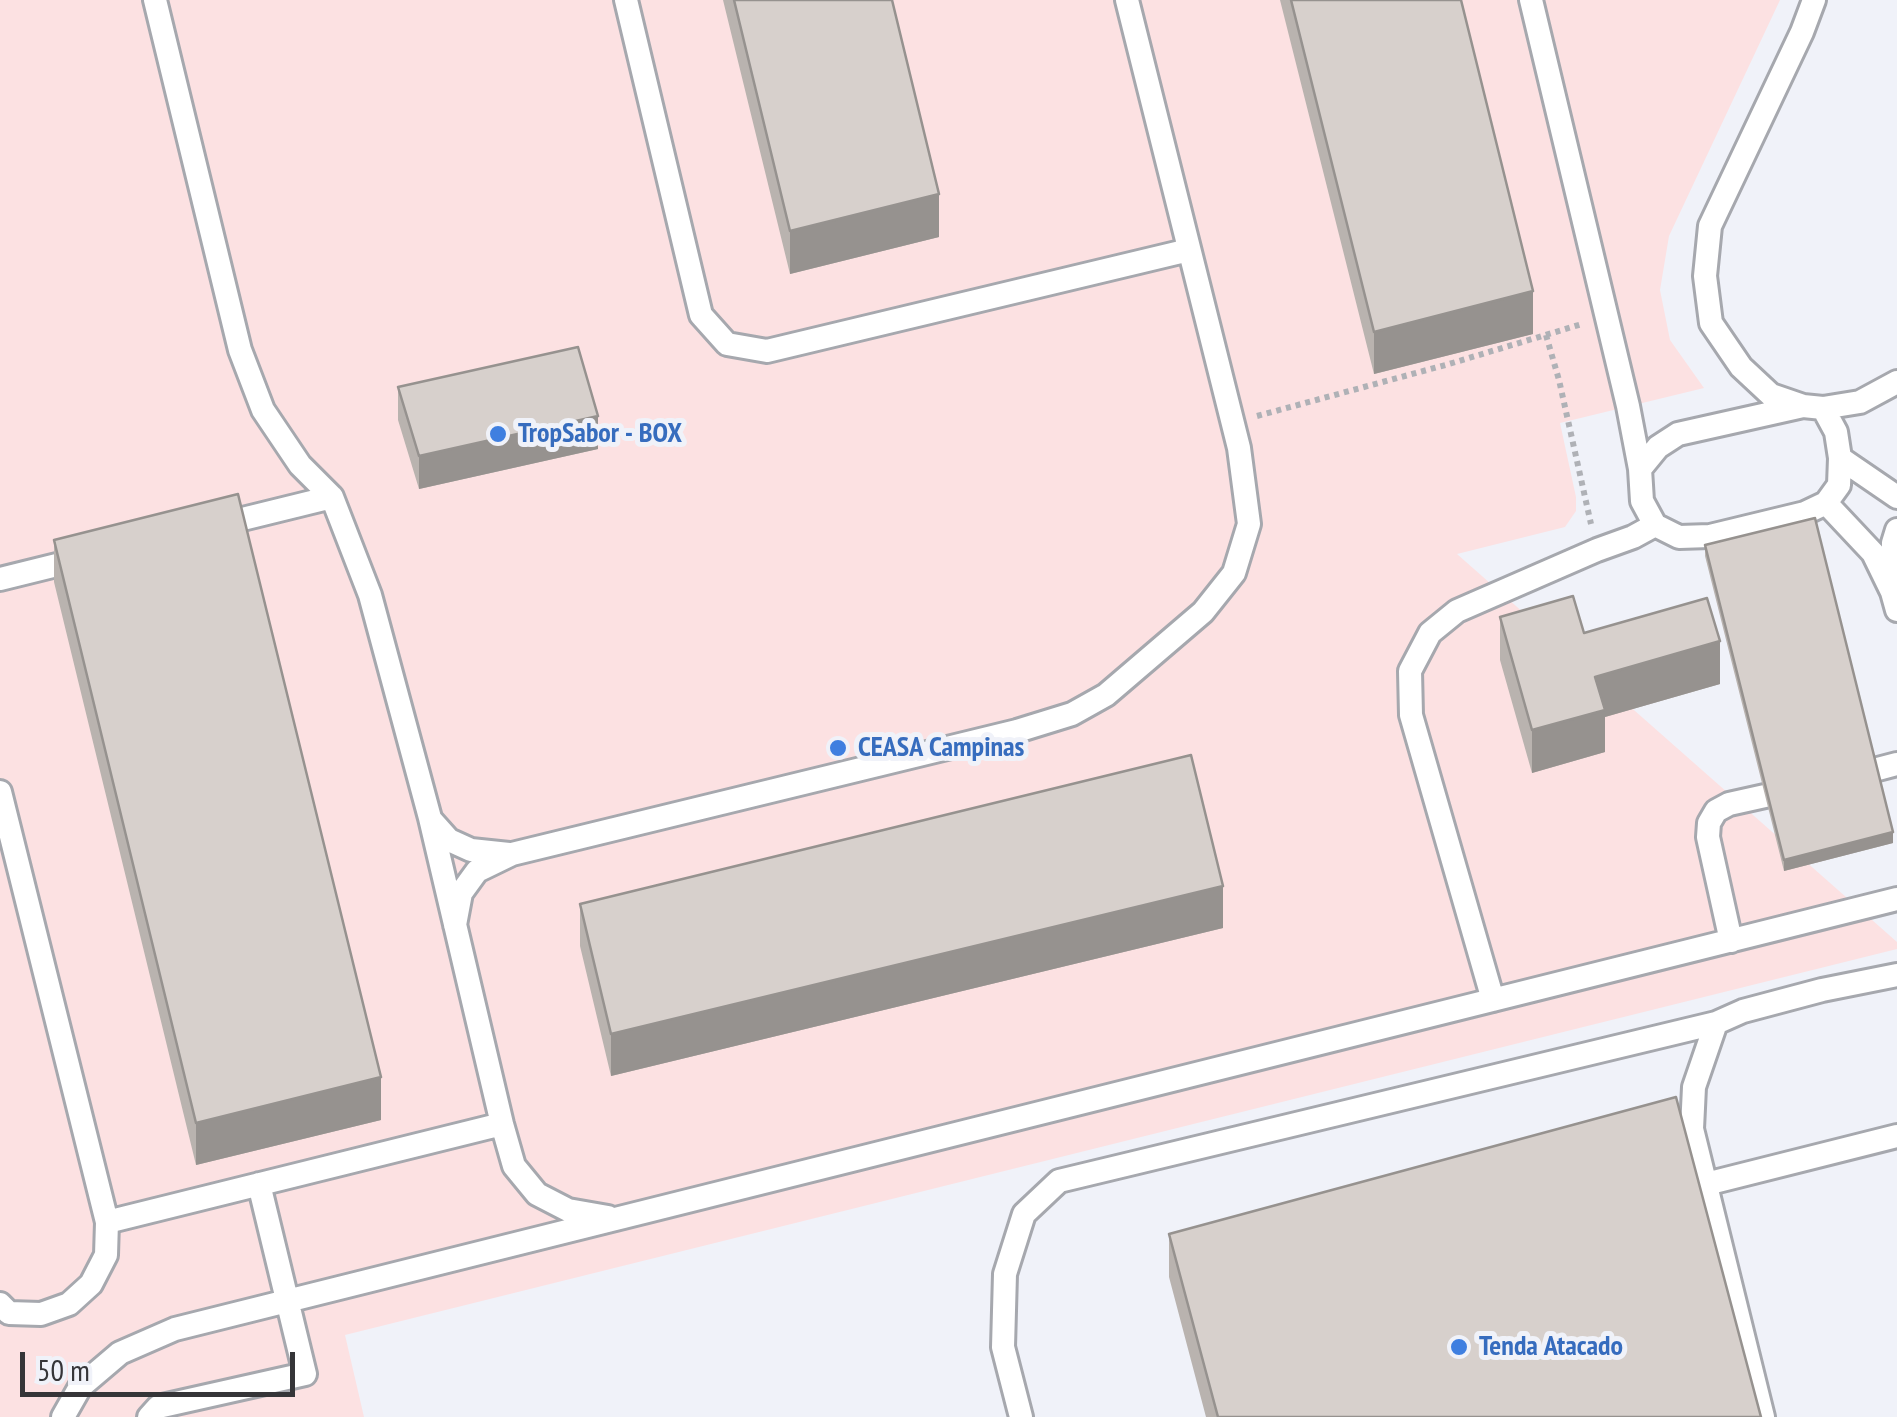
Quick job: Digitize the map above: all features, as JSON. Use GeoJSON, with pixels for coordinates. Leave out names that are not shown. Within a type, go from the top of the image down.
{"type":"FeatureCollection","features":[{"type":"Feature","properties":{"kind":"lane"},"geometry":{"type":"LineString","coordinates":[[155,0],[240,350],[263,410],[300,465],[332,498],[370,595],[430,818],[514,1166],[537,1194],[568,1210],[616,1219]]}},
{"type":"Feature","properties":{"kind":"lane"},"geometry":{"type":"LineString","coordinates":[[626,0],[701,315],[727,344],[767,351],[1189,250]]}},
{"type":"Feature","properties":{"kind":"lane"},"geometry":{"type":"LineString","coordinates":[[454,925],[461,894],[477,871],[512,854],[998,736],[1072,714],[1106,695],[1204,612],[1234,573],[1249,524],[1239,448],[1127,0]]}},
{"type":"Feature","properties":{"kind":"lane"},"geometry":{"type":"LineString","coordinates":[[1531,0],[1607,317],[1640,469],[1642,501],[1655,525],[1679,537],[1710,536],[1805,513],[1826,504],[1839,485],[1836,432],[1813,407],[1771,394],[1741,368],[1711,323],[1705,276],[1710,226],[1814,0]]}},
{"type":"Feature","properties":{"kind":"lane"},"geometry":{"type":"LineString","coordinates":[[1640,469],[1658,447],[1678,434],[1813,407],[1860,402],[1897,382]]}},
{"type":"Feature","properties":{"kind":"lane"},"geometry":{"type":"LineString","coordinates":[[1840,458],[1897,498]]}},
{"type":"Feature","properties":{"kind":"lane"},"geometry":{"type":"LineString","coordinates":[[184,534],[332,498]]}},
{"type":"Feature","properties":{"kind":"lane"},"geometry":{"type":"LineString","coordinates":[[1826,504],[1874,553],[1895,601]]}},
{"type":"Feature","properties":{"kind":"lane"},"geometry":{"type":"LineString","coordinates":[[1494,1000],[1411,715],[1410,671],[1430,633],[1458,611],[1655,525]]}},
{"type":"Feature","properties":{"kind":"lane"},"geometry":{"type":"LineString","coordinates":[[1895,601],[1893,543],[1897,530]]}},
{"type":"Feature","properties":{"kind":"lane"},"geometry":{"type":"LineString","coordinates":[[0,579],[111,552]]}},
{"type":"Feature","properties":{"kind":"lane"},"geometry":{"type":"LineString","coordinates":[[1874,770],[1897,764]]}},
{"type":"Feature","properties":{"kind":"lane"},"geometry":{"type":"LineString","coordinates":[[0,792],[106,1222],[106,1255],[91,1284],[69,1304],[41,1314],[9,1313],[0,1304]]}},
{"type":"Feature","properties":{"kind":"lane"},"geometry":{"type":"LineString","coordinates":[[1731,940],[1708,823],[1716,811],[1729,804],[1765,796]]}},
{"type":"Feature","properties":{"kind":"lane"},"geometry":{"type":"LineString","coordinates":[[430,818],[450,840],[471,850],[512,854]]}},
{"type":"Feature","properties":{"kind":"lane"},"geometry":{"type":"LineString","coordinates":[[63,1417],[80,1388],[120,1353],[175,1330],[1897,900]]}},
{"type":"Feature","properties":{"kind":"lane"},"geometry":{"type":"LineString","coordinates":[[1021,1417],[1003,1347],[1005,1274],[1024,1214],[1059,1181],[1716,1023],[1744,1011],[1822,990],[1897,975]]}},
{"type":"Feature","properties":{"kind":"lane"},"geometry":{"type":"LineString","coordinates":[[1716,1023],[1694,1087],[1692,1129],[1763,1417]]}},
{"type":"Feature","properties":{"kind":"lane"},"geometry":{"type":"LineString","coordinates":[[106,1222],[502,1124]]}},
{"type":"Feature","properties":{"kind":"lane"},"geometry":{"type":"LineString","coordinates":[[1706,1184],[1897,1136]]}},
{"type":"Feature","properties":{"kind":"lane"},"geometry":{"type":"LineString","coordinates":[[149,1417],[158,1408],[305,1374],[259,1184]]}},
{"type":"Feature","properties":{"kind":"path"},"geometry":{"type":"LineString","coordinates":[[1250,418],[1607,317]]}},
{"type":"Feature","properties":{"kind":"path"},"geometry":{"type":"LineString","coordinates":[[1546,335],[1597,550]]}},
{"type":"Feature","properties":{"kind":"shaded area","name":"CEASA Campinas"},"geometry":{"type":"Polygon","coordinates":[[[0,0],[1780,0],[1669,236],[1660,290],[1670,340],[1704,388],[1560,423],[1576,497],[1576,511],[1565,527],[1457,554],[1897,942],[1897,949],[345,1335],[364,1417],[0,1417],[0,0]]]}},
{"type":"Feature","properties":{"kind":"building"},"geometry":{"type":"Polygon","coordinates":[[[734,0],[892,0],[939,194],[790,231],[734,0]]]}},
{"type":"Feature","properties":{"kind":"building"},"geometry":{"type":"Polygon","coordinates":[[[1291,0],[1461,0],[1533,291],[1374,332],[1291,0]]]}},
{"type":"Feature","properties":{"kind":"building"},"geometry":{"type":"Polygon","coordinates":[[[578,347],[598,416],[419,456],[398,387],[578,347]]]}},
{"type":"Feature","properties":{"kind":"building"},"geometry":{"type":"Polygon","coordinates":[[[238,494],[381,1077],[196,1123],[54,540],[238,494]]]}},
{"type":"Feature","properties":{"kind":"building"},"geometry":{"type":"Polygon","coordinates":[[[1815,518],[1893,832],[1784,860],[1705,545],[1815,518]]]}},
{"type":"Feature","properties":{"kind":"building"},"geometry":{"type":"Polygon","coordinates":[[[1573,596],[1584,633],[1707,598],[1720,641],[1595,677],[1605,710],[1532,730],[1500,617],[1573,596]]]}},
{"type":"Feature","properties":{"kind":"building"},"geometry":{"type":"Polygon","coordinates":[[[1191,755],[1223,886],[611,1034],[580,904],[1191,755]]]}},
{"type":"Feature","properties":{"kind":"building","name":"Tenda Atacado"},"geometry":{"type":"Polygon","coordinates":[[[1676,1097],[1761,1417],[1218,1417],[1169,1234],[1676,1097]]]}},
{"type":"Feature","properties":{"kind":"place","name":"TropSabor - BOX"},"geometry":{"type":"Point","coordinates":[498,434]}},
{"type":"Feature","properties":{"kind":"place","name":"CEASA Campinas"},"geometry":{"type":"Point","coordinates":[838,748]}},
{"type":"Feature","properties":{"kind":"place","name":"Tenda Atacado"},"geometry":{"type":"Point","coordinates":[1459,1347]}}]}
